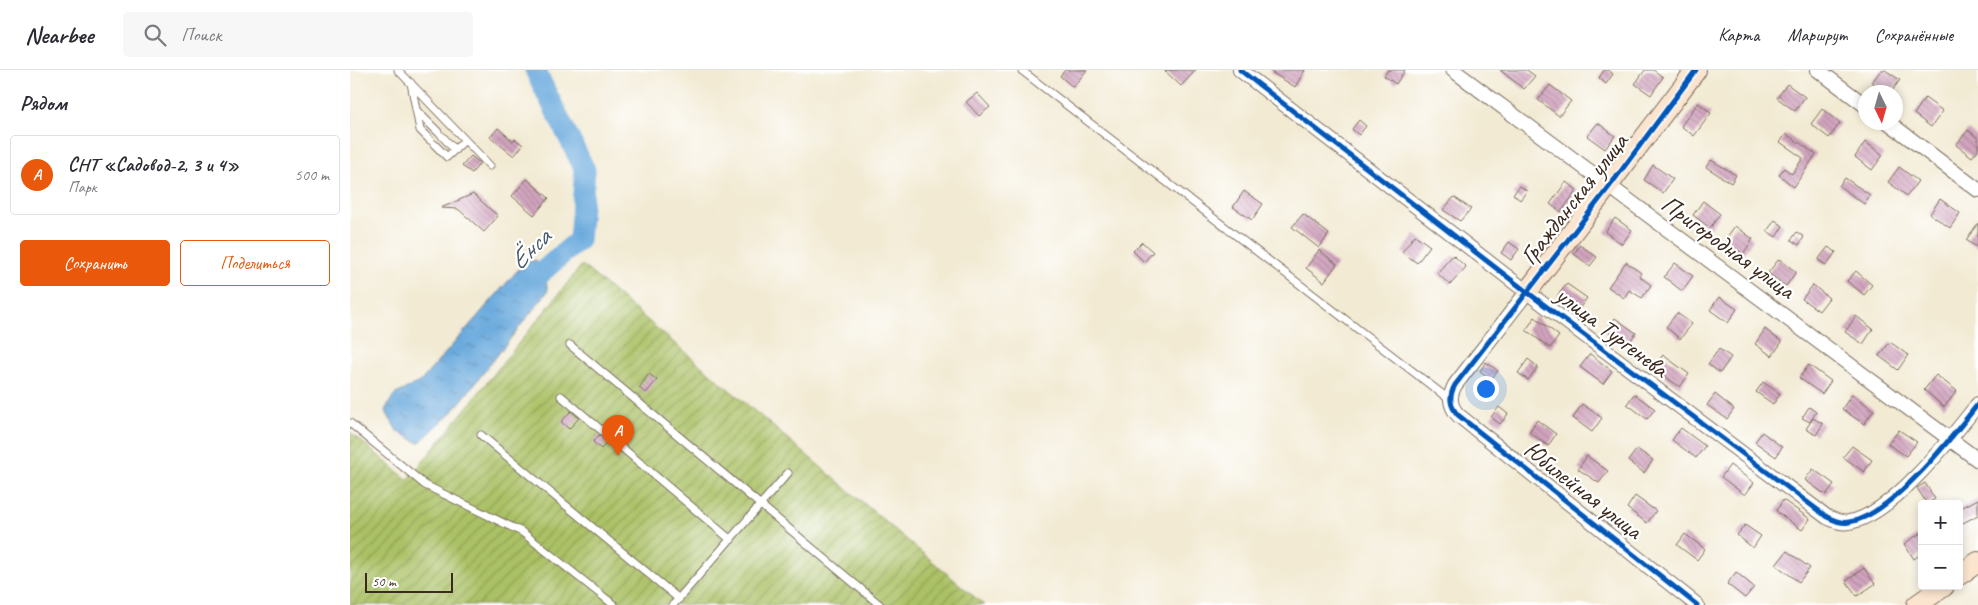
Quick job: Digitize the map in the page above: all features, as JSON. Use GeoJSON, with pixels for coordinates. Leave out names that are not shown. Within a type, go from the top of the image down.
{"type":"FeatureCollection","features":[{"type":"Feature","properties":{"kind":"street","name":"улица Тургенева"},"geometry":{"type":"LineString","coordinates":[[1240,70],[1527,292],[1827,517],[1838,522],[1848,523],[1860,520],[1874,512],[1904,489],[1950,439]]}},
{"type":"Feature","properties":{"kind":"street","name":"Пригородная улица"},"geometry":{"type":"LineString","coordinates":[[1453,70],[1978,460]]}},
{"type":"Feature","properties":{"kind":"street","name":"Гражданская улица"},"geometry":{"type":"LineString","coordinates":[[1450,400],[1451,392],[1455,385],[1696,70]]}},
{"type":"Feature","properties":{"kind":"street"},"geometry":{"type":"LineString","coordinates":[[1818,70],[1858,100]]}},
{"type":"Feature","properties":{"kind":"street"},"geometry":{"type":"LineString","coordinates":[[1899,130],[1978,190]]}},
{"type":"Feature","properties":{"kind":"street","name":"Юбилейная улица"},"geometry":{"type":"LineString","coordinates":[[1450,400],[1452,409],[1458,415],[1697,605]]}},
{"type":"Feature","properties":{"kind":"street"},"geometry":{"type":"LineString","coordinates":[[1950,439],[1978,404]]}},
{"type":"Feature","properties":{"kind":"street"},"geometry":{"type":"LineString","coordinates":[[1963,573],[1978,562]]}},
{"type":"Feature","properties":{"kind":"street"},"geometry":{"type":"LineString","coordinates":[[1917,605],[1938,590]]}},
{"type":"Feature","properties":{"kind":"lane"},"geometry":{"type":"LineString","coordinates":[[398,70],[490,166]]}},
{"type":"Feature","properties":{"kind":"lane"},"geometry":{"type":"LineString","coordinates":[[1021,70],[1450,400]]}},
{"type":"Feature","properties":{"kind":"lane"},"geometry":{"type":"LineString","coordinates":[[410,83],[420,130],[447,158],[465,140]]}},
{"type":"Feature","properties":{"kind":"lane"},"geometry":{"type":"LineString","coordinates":[[416,110],[455,150]]}},
{"type":"Feature","properties":{"kind":"lane"},"geometry":{"type":"LineString","coordinates":[[570,345],[880,605]]}},
{"type":"Feature","properties":{"kind":"lane"},"geometry":{"type":"LineString","coordinates":[[561,396],[732,540]]}},
{"type":"Feature","properties":{"kind":"lane"},"geometry":{"type":"LineString","coordinates":[[350,423],[425,485],[522,532],[614,605]]}},
{"type":"Feature","properties":{"kind":"lane"},"geometry":{"type":"LineString","coordinates":[[481,435],[679,599]]}},
{"type":"Feature","properties":{"kind":"lane"},"geometry":{"type":"LineString","coordinates":[[673,605],[732,540],[788,473]]}},
{"type":"Feature","properties":{"kind":"green space"},"geometry":{"type":"Polygon","coordinates":[[[582,265],[984,605],[350,605],[350,432],[408,480],[582,265]]]}},
{"type":"Feature","properties":{"kind":"water"},"geometry":{"type":"Polygon","coordinates":[[[536,260],[544,270],[548,291],[454,410],[419,443],[397,431],[385,410],[394,395],[421,381],[524,263],[536,260]]]}},
{"type":"Feature","properties":{"kind":"building"},"geometry":{"type":"Polygon","coordinates":[[[1065,70],[1087,70],[1073,87],[1060,76],[1065,70]]]}},
{"type":"Feature","properties":{"kind":"building"},"geometry":{"type":"Polygon","coordinates":[[[1164,70],[1196,70],[1181,86],[1164,70]]]}},
{"type":"Feature","properties":{"kind":"building"},"geometry":{"type":"Polygon","coordinates":[[[1268,70],[1305,70],[1295,87],[1268,70]]]}},
{"type":"Feature","properties":{"kind":"building"},"geometry":{"type":"Polygon","coordinates":[[[1388,70],[1405,70],[1396,84],[1384,76],[1388,70]]]}},
{"type":"Feature","properties":{"kind":"building"},"geometry":{"type":"Polygon","coordinates":[[[1500,70],[1527,70],[1535,76],[1524,89],[1500,70]]]}},
{"type":"Feature","properties":{"kind":"building"},"geometry":{"type":"Polygon","coordinates":[[[1604,70],[1608,70],[1613,74],[1606,84],[1599,78],[1604,70]]]}},
{"type":"Feature","properties":{"kind":"building"},"geometry":{"type":"Polygon","coordinates":[[[1645,70],[1653,70],[1663,77],[1651,95],[1635,84],[1645,70]]]}},
{"type":"Feature","properties":{"kind":"building"},"geometry":{"type":"Polygon","coordinates":[[[1881,70],[1885,70],[1900,80],[1896,85],[1876,85],[1872,82],[1881,70]]]}},
{"type":"Feature","properties":{"kind":"building"},"geometry":{"type":"Polygon","coordinates":[[[1787,84],[1805,97],[1795,111],[1777,98],[1787,84]]]}},
{"type":"Feature","properties":{"kind":"building"},"geometry":{"type":"Polygon","coordinates":[[[1550,85],[1571,101],[1559,116],[1538,100],[1550,85]]]}},
{"type":"Feature","properties":{"kind":"building"},"geometry":{"type":"Polygon","coordinates":[[[977,93],[990,107],[979,116],[966,102],[977,93]]]}},
{"type":"Feature","properties":{"kind":"building"},"geometry":{"type":"Polygon","coordinates":[[[1925,98],[1943,111],[1931,127],[1914,114],[1925,98]]]}},
{"type":"Feature","properties":{"kind":"building"},"geometry":{"type":"Polygon","coordinates":[[[1698,103],[1711,113],[1694,136],[1681,126],[1698,103]]]}},
{"type":"Feature","properties":{"kind":"building"},"geometry":{"type":"Polygon","coordinates":[[[1822,109],[1840,123],[1829,138],[1811,124],[1822,109]]]}},
{"type":"Feature","properties":{"kind":"building"},"geometry":{"type":"Polygon","coordinates":[[[1359,120],[1366,126],[1359,135],[1352,129],[1359,120]]]}},
{"type":"Feature","properties":{"kind":"building"},"geometry":{"type":"Polygon","coordinates":[[[1598,123],[1615,136],[1605,149],[1587,136],[1598,123]]]}},
{"type":"Feature","properties":{"kind":"building"},"geometry":{"type":"Polygon","coordinates":[[[498,128],[513,141],[515,139],[523,145],[514,156],[490,137],[498,128]]]}},
{"type":"Feature","properties":{"kind":"building"},"geometry":{"type":"Polygon","coordinates":[[[1968,130],[1978,138],[1978,150],[1972,157],[1956,145],[1968,130]]]}},
{"type":"Feature","properties":{"kind":"building"},"geometry":{"type":"Polygon","coordinates":[[[1786,134],[1816,154],[1794,187],[1779,175],[1784,168],[1792,174],[1803,158],[1780,142],[1786,134]]]}},
{"type":"Feature","properties":{"kind":"building"},"geometry":{"type":"Polygon","coordinates":[[[1865,142],[1883,155],[1872,170],[1855,157],[1865,142]]]}},
{"type":"Feature","properties":{"kind":"building"},"geometry":{"type":"Polygon","coordinates":[[[471,156],[480,163],[472,173],[462,166],[471,156]]]}},
{"type":"Feature","properties":{"kind":"building"},"geometry":{"type":"Polygon","coordinates":[[[1711,160],[1736,175],[1731,183],[1706,167],[1711,160]]]}},
{"type":"Feature","properties":{"kind":"building"},"geometry":{"type":"Polygon","coordinates":[[[1653,165],[1673,179],[1663,193],[1644,180],[1653,165]]]}},
{"type":"Feature","properties":{"kind":"building"},"geometry":{"type":"Polygon","coordinates":[[[1899,167],[1918,181],[1907,196],[1888,182],[1899,167]]]}},
{"type":"Feature","properties":{"kind":"building"},"geometry":{"type":"Polygon","coordinates":[[[1845,178],[1870,195],[1864,204],[1839,186],[1845,178]]]}},
{"type":"Feature","properties":{"kind":"building"},"geometry":{"type":"Polygon","coordinates":[[[527,179],[549,198],[534,215],[512,196],[527,179]]]}},
{"type":"Feature","properties":{"kind":"building"},"geometry":{"type":"Polygon","coordinates":[[[1566,182],[1577,190],[1561,212],[1550,204],[1566,182]]]}},
{"type":"Feature","properties":{"kind":"building"},"geometry":{"type":"Polygon","coordinates":[[[1520,186],[1527,191],[1520,200],[1513,194],[1520,186]]]}},
{"type":"Feature","properties":{"kind":"building"},"geometry":{"type":"Polygon","coordinates":[[[1244,191],[1263,204],[1252,220],[1233,207],[1244,191]]]}},
{"type":"Feature","properties":{"kind":"building"},"geometry":{"type":"Polygon","coordinates":[[[473,194],[498,216],[484,232],[458,209],[441,208],[473,194]]]}},
{"type":"Feature","properties":{"kind":"building"},"geometry":{"type":"Polygon","coordinates":[[[1454,197],[1471,209],[1460,221],[1443,210],[1454,197]]]}},
{"type":"Feature","properties":{"kind":"building"},"geometry":{"type":"Polygon","coordinates":[[[1940,199],[1960,213],[1950,228],[1930,214],[1940,199]]]}},
{"type":"Feature","properties":{"kind":"building"},"geometry":{"type":"Polygon","coordinates":[[[1703,201],[1720,214],[1710,228],[1693,215],[1703,201]]]}},
{"type":"Feature","properties":{"kind":"building"},"geometry":{"type":"Polygon","coordinates":[[[1303,214],[1329,234],[1319,248],[1292,227],[1303,214]]]}},
{"type":"Feature","properties":{"kind":"building"},"geometry":{"type":"Polygon","coordinates":[[[1615,218],[1632,230],[1622,244],[1605,232],[1615,218]]]}},
{"type":"Feature","properties":{"kind":"building"},"geometry":{"type":"Polygon","coordinates":[[[1775,220],[1783,226],[1776,237],[1767,231],[1775,220]]]}},
{"type":"Feature","properties":{"kind":"building"},"geometry":{"type":"Polygon","coordinates":[[[1978,223],[1978,248],[1966,240],[1978,223]]]}},
{"type":"Feature","properties":{"kind":"building"},"geometry":{"type":"Polygon","coordinates":[[[1735,226],[1753,239],[1743,254],[1725,240],[1735,226]]]}},
{"type":"Feature","properties":{"kind":"building"},"geometry":{"type":"Polygon","coordinates":[[[1797,232],[1804,237],[1799,245],[1791,240],[1797,232]]]}},
{"type":"Feature","properties":{"kind":"building"},"geometry":{"type":"Polygon","coordinates":[[[1415,235],[1430,246],[1417,263],[1402,252],[1415,235]]]}},
{"type":"Feature","properties":{"kind":"building"},"geometry":{"type":"Polygon","coordinates":[[[1142,242],[1153,252],[1144,262],[1133,251],[1142,242]]]}},
{"type":"Feature","properties":{"kind":"building"},"geometry":{"type":"Polygon","coordinates":[[[1509,242],[1519,249],[1511,260],[1501,253],[1509,242]]]}},
{"type":"Feature","properties":{"kind":"building"},"geometry":{"type":"Polygon","coordinates":[[[1580,245],[1597,257],[1590,266],[1574,254],[1580,245]]]}},
{"type":"Feature","properties":{"kind":"building"},"geometry":{"type":"Polygon","coordinates":[[[1828,247],[1836,252],[1826,265],[1818,260],[1828,247]]]}},
{"type":"Feature","properties":{"kind":"building"},"geometry":{"type":"Polygon","coordinates":[[[1319,250],[1337,264],[1324,282],[1306,268],[1319,250]]]}},
{"type":"Feature","properties":{"kind":"building"},"geometry":{"type":"Polygon","coordinates":[[[1453,255],[1466,267],[1450,285],[1437,273],[1453,255]]]}},
{"type":"Feature","properties":{"kind":"building"},"geometry":{"type":"Polygon","coordinates":[[[1779,259],[1796,272],[1786,286],[1768,273],[1779,259]]]}},
{"type":"Feature","properties":{"kind":"building"},"geometry":{"type":"Polygon","coordinates":[[[1626,262],[1641,273],[1639,276],[1651,285],[1642,298],[1629,290],[1624,298],[1608,287],[1626,262]]]}},
{"type":"Feature","properties":{"kind":"building"},"geometry":{"type":"Polygon","coordinates":[[[1675,263],[1693,276],[1682,291],[1664,277],[1675,263]]]}},
{"type":"Feature","properties":{"kind":"building"},"geometry":{"type":"Polygon","coordinates":[[[1856,271],[1872,285],[1864,295],[1847,281],[1856,271]]]}},
{"type":"Feature","properties":{"kind":"building"},"geometry":{"type":"Polygon","coordinates":[[[1567,284],[1587,298],[1578,310],[1558,295],[1567,284]]]}},
{"type":"Feature","properties":{"kind":"building"},"geometry":{"type":"Polygon","coordinates":[[[1813,285],[1829,298],[1819,311],[1802,299],[1813,285]]]}},
{"type":"Feature","properties":{"kind":"building"},"geometry":{"type":"Polygon","coordinates":[[[1719,297],[1737,309],[1728,323],[1710,310],[1719,297]]]}},
{"type":"Feature","properties":{"kind":"building"},"geometry":{"type":"Polygon","coordinates":[[[1677,313],[1692,324],[1680,339],[1666,327],[1677,313]]]}},
{"type":"Feature","properties":{"kind":"building"},"geometry":{"type":"Polygon","coordinates":[[[1856,316],[1873,329],[1863,344],[1845,332],[1856,316]]]}},
{"type":"Feature","properties":{"kind":"building"},"geometry":{"type":"Polygon","coordinates":[[[1535,317],[1559,336],[1550,348],[1526,330],[1535,317]]]}},
{"type":"Feature","properties":{"kind":"building"},"geometry":{"type":"Polygon","coordinates":[[[1615,318],[1636,333],[1627,345],[1606,330],[1615,318]]]}},
{"type":"Feature","properties":{"kind":"building"},"geometry":{"type":"Polygon","coordinates":[[[1765,329],[1782,342],[1772,356],[1755,344],[1765,329]]]}},
{"type":"Feature","properties":{"kind":"building"},"geometry":{"type":"Polygon","coordinates":[[[1890,342],[1908,355],[1898,370],[1879,356],[1890,342]]]}},
{"type":"Feature","properties":{"kind":"building"},"geometry":{"type":"Polygon","coordinates":[[[1719,349],[1731,357],[1720,373],[1708,364],[1719,349]]]}},
{"type":"Feature","properties":{"kind":"building"},"geometry":{"type":"Polygon","coordinates":[[[1590,354],[1612,371],[1603,384],[1580,367],[1590,354]]]}},
{"type":"Feature","properties":{"kind":"building"},"geometry":{"type":"Polygon","coordinates":[[[1663,355],[1689,374],[1680,387],[1653,368],[1663,355]]]}},
{"type":"Feature","properties":{"kind":"building"},"geometry":{"type":"Polygon","coordinates":[[[1528,359],[1538,367],[1528,380],[1518,373],[1528,359]]]}},
{"type":"Feature","properties":{"kind":"building"},"geometry":{"type":"Polygon","coordinates":[[[1486,362],[1498,371],[1491,379],[1480,371],[1486,362]]]}},
{"type":"Feature","properties":{"kind":"building"},"geometry":{"type":"Polygon","coordinates":[[[1809,365],[1831,381],[1822,394],[1799,378],[1809,365]]]}},
{"type":"Feature","properties":{"kind":"building"},"geometry":{"type":"Polygon","coordinates":[[[649,374],[657,380],[646,393],[639,388],[649,374]]]}},
{"type":"Feature","properties":{"kind":"building"},"geometry":{"type":"Polygon","coordinates":[[[1936,375],[1957,391],[1944,407],[1924,390],[1936,375]]]}},
{"type":"Feature","properties":{"kind":"building"},"geometry":{"type":"Polygon","coordinates":[[[1763,382],[1780,394],[1773,404],[1756,392],[1763,382]]]}},
{"type":"Feature","properties":{"kind":"building"},"geometry":{"type":"Polygon","coordinates":[[[1634,394],[1655,409],[1647,419],[1627,404],[1634,394]]]}},
{"type":"Feature","properties":{"kind":"building"},"geometry":{"type":"Polygon","coordinates":[[[1715,394],[1734,409],[1727,419],[1707,405],[1715,394]]]}},
{"type":"Feature","properties":{"kind":"building"},"geometry":{"type":"Polygon","coordinates":[[[1852,394],[1874,410],[1864,424],[1842,409],[1852,394]]]}},
{"type":"Feature","properties":{"kind":"building"},"geometry":{"type":"Polygon","coordinates":[[[1582,404],[1602,418],[1592,432],[1573,418],[1582,404]]]}},
{"type":"Feature","properties":{"kind":"building"},"geometry":{"type":"Polygon","coordinates":[[[1499,407],[1508,414],[1500,424],[1491,417],[1499,407]]]}},
{"type":"Feature","properties":{"kind":"building"},"geometry":{"type":"Polygon","coordinates":[[[1809,407],[1816,412],[1810,422],[1802,418],[1809,407]]]}},
{"type":"Feature","properties":{"kind":"building"},"geometry":{"type":"Polygon","coordinates":[[[571,411],[579,418],[569,429],[561,422],[571,411]]]}},
{"type":"Feature","properties":{"kind":"building"},"geometry":{"type":"Polygon","coordinates":[[[1813,418],[1823,424],[1816,435],[1806,429],[1813,418]]]}},
{"type":"Feature","properties":{"kind":"building"},"geometry":{"type":"Polygon","coordinates":[[[1537,420],[1556,434],[1548,446],[1529,432],[1537,420]]]}},
{"type":"Feature","properties":{"kind":"building"},"geometry":{"type":"Polygon","coordinates":[[[1681,428],[1705,446],[1696,458],[1672,440],[1681,428]]]}},
{"type":"Feature","properties":{"kind":"building"},"geometry":{"type":"Polygon","coordinates":[[[1899,430],[1917,442],[1906,456],[1888,444],[1899,430]]]}},
{"type":"Feature","properties":{"kind":"building"},"geometry":{"type":"Polygon","coordinates":[[[1762,432],[1782,447],[1776,457],[1755,442],[1762,432]]]}},
{"type":"Feature","properties":{"kind":"building"},"geometry":{"type":"Polygon","coordinates":[[[599,435],[607,442],[601,449],[593,442],[599,435]]]}},
{"type":"Feature","properties":{"kind":"building"},"geometry":{"type":"Polygon","coordinates":[[[1852,446],[1872,460],[1864,472],[1843,457],[1852,446]]]}},
{"type":"Feature","properties":{"kind":"building"},"geometry":{"type":"Polygon","coordinates":[[[1637,449],[1653,460],[1644,473],[1628,461],[1637,449]]]}},
{"type":"Feature","properties":{"kind":"building"},"geometry":{"type":"Polygon","coordinates":[[[1587,456],[1608,471],[1599,483],[1578,469],[1587,456]]]}},
{"type":"Feature","properties":{"kind":"building"},"geometry":{"type":"Polygon","coordinates":[[[1730,465],[1754,483],[1745,495],[1721,477],[1730,465]]]}},
{"type":"Feature","properties":{"kind":"building"},"geometry":{"type":"Polygon","coordinates":[[[1813,469],[1834,484],[1826,495],[1805,480],[1813,469]]]}},
{"type":"Feature","properties":{"kind":"building"},"geometry":{"type":"Polygon","coordinates":[[[1925,483],[1935,499],[1924,500],[1917,488],[1925,483]]]}},
{"type":"Feature","properties":{"kind":"building"},"geometry":{"type":"Polygon","coordinates":[[[1635,496],[1656,511],[1647,523],[1627,508],[1635,496]]]}},
{"type":"Feature","properties":{"kind":"building"},"geometry":{"type":"Polygon","coordinates":[[[1978,499],[1978,515],[1963,523],[1963,507],[1978,499]]]}},
{"type":"Feature","properties":{"kind":"building"},"geometry":{"type":"Polygon","coordinates":[[[1783,500],[1810,519],[1802,530],[1776,511],[1783,500]]]}},
{"type":"Feature","properties":{"kind":"building"},"geometry":{"type":"Polygon","coordinates":[[[1745,525],[1761,536],[1753,548],[1737,535],[1745,525]]]}},
{"type":"Feature","properties":{"kind":"building"},"geometry":{"type":"Polygon","coordinates":[[[1685,534],[1705,549],[1697,560],[1677,545],[1685,534]]]}},
{"type":"Feature","properties":{"kind":"building"},"geometry":{"type":"Polygon","coordinates":[[[1918,535],[1918,556],[1914,559],[1904,544],[1918,535]]]}},
{"type":"Feature","properties":{"kind":"building"},"geometry":{"type":"Polygon","coordinates":[[[1787,551],[1810,568],[1799,582],[1776,565],[1787,551]]]}},
{"type":"Feature","properties":{"kind":"building"},"geometry":{"type":"Polygon","coordinates":[[[1864,568],[1875,584],[1857,596],[1846,581],[1864,568]]]}},
{"type":"Feature","properties":{"kind":"building"},"geometry":{"type":"Polygon","coordinates":[[[1736,572],[1754,587],[1745,598],[1727,584],[1736,572]]]}},
{"type":"Feature","properties":{"kind":"waterway","name":"Ёнса"},"geometry":{"type":"LineString","coordinates":[[525,292],[544,270],[579,240],[585,170],[535,70]]}},
{"type":"Feature","properties":{"kind":"cycle path"},"geometry":{"type":"LineString","coordinates":[[1240,70],[1527,292],[1827,517],[1840,522],[1849,522],[1866,517],[1883,506],[1920,473],[1978,404]]}},
{"type":"Feature","properties":{"kind":"cycle path"},"geometry":{"type":"LineString","coordinates":[[1696,70],[1609,187],[1455,385],[1451,400],[1453,408],[1458,415],[1697,605]]}},
{"type":"Feature","properties":{"kind":"place","name":"СНТ «Садовод-2, 3 и 4»"},"geometry":{"type":"Point","coordinates":[618,456]}}]}
